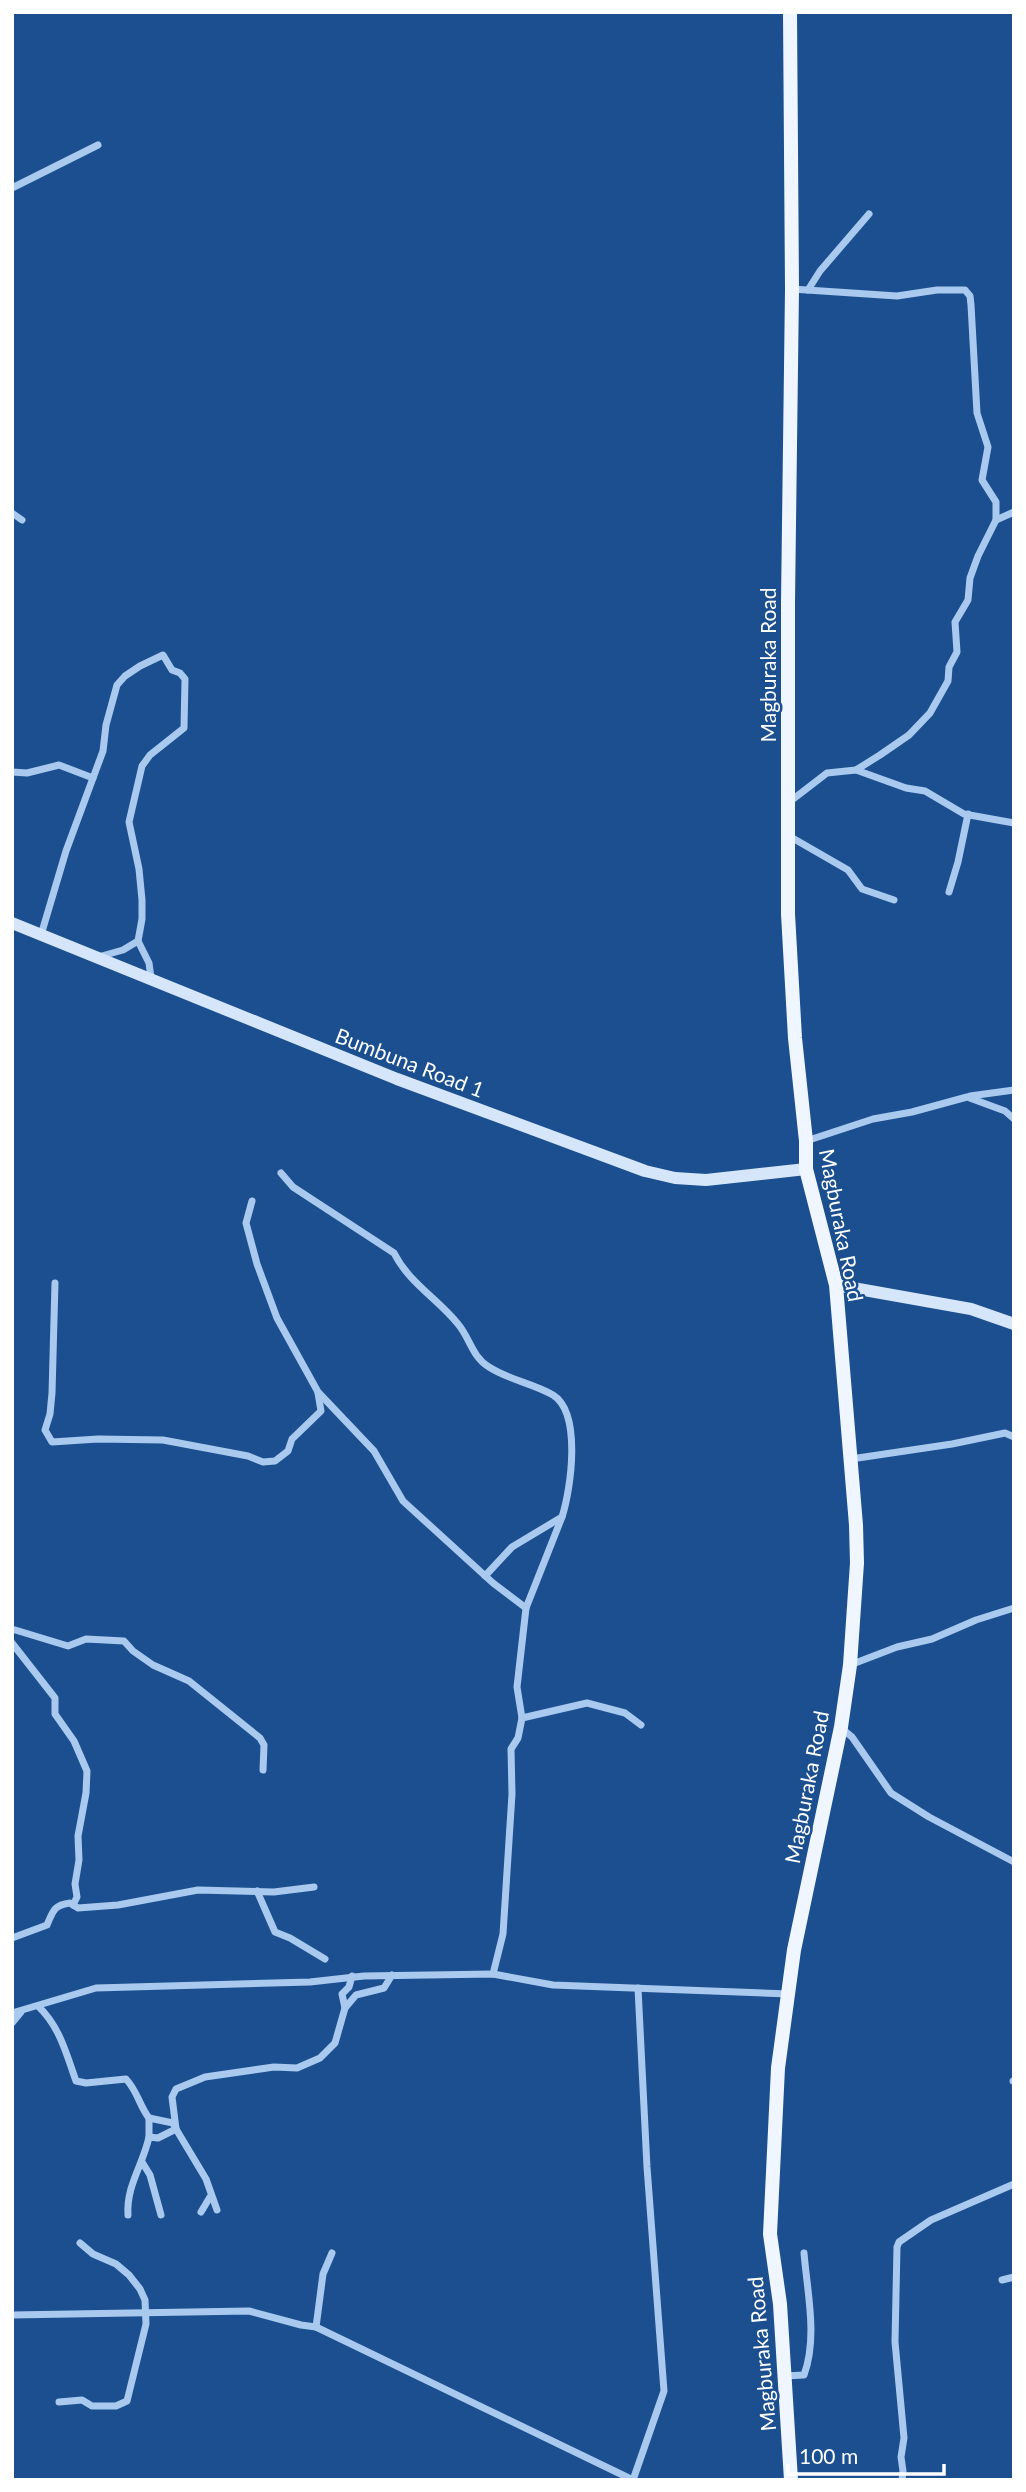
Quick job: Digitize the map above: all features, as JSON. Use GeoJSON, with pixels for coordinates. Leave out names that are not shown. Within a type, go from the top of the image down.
{"type":"FeatureCollection","features":[{"type":"Feature","properties":{"kind":"main road","name":"Magburaka Road"},"geometry":{"type":"LineString","coordinates":[[790,12],[792,289],[788,914],[806,1169],[836,1285],[857,1563],[850,1665],[841,1727],[794,1950],[778,2068],[770,2234],[780,2304],[791,2480]]}},
{"type":"Feature","properties":{"kind":"main road","name":"Bumbuna Road 1"},"geometry":{"type":"LineString","coordinates":[[12,923],[397,1079],[645,1171],[675,1178],[706,1180],[806,1169]]}},
{"type":"Feature","properties":{"kind":"main road"},"geometry":{"type":"LineString","coordinates":[[836,1285],[971,1309],[1014,1324]]}},
{"type":"Feature","properties":{"kind":"street"},"geometry":{"type":"LineString","coordinates":[[12,188],[98,145]]}},
{"type":"Feature","properties":{"kind":"street"},"geometry":{"type":"LineString","coordinates":[[808,290],[820,271],[869,214]]}},
{"type":"Feature","properties":{"kind":"street"},"geometry":{"type":"LineString","coordinates":[[788,803],[827,773],[856,769],[909,735],[939,701],[948,681],[952,658],[957,652],[955,622],[968,600],[970,578],[996,520],[996,502],[982,480],[988,447],[977,413],[970,296],[965,290],[937,290],[897,296],[792,289]]}},
{"type":"Feature","properties":{"kind":"street"},"geometry":{"type":"LineString","coordinates":[[996,520],[1014,512]]}},
{"type":"Feature","properties":{"kind":"street"},"geometry":{"type":"LineString","coordinates":[[12,513],[22,520]]}},
{"type":"Feature","properties":{"kind":"street"},"geometry":{"type":"LineString","coordinates":[[41,934],[66,851],[103,751],[106,724],[117,685],[140,666],[163,655],[172,670],[185,679],[184,728],[150,755],[142,766],[129,822],[139,869],[142,900],[138,941],[149,963],[151,978]]}},
{"type":"Feature","properties":{"kind":"street"},"geometry":{"type":"LineString","coordinates":[[12,772],[27,773],[59,765],[93,778]]}},
{"type":"Feature","properties":{"kind":"street"},"geometry":{"type":"LineString","coordinates":[[856,769],[906,788],[925,791],[968,814],[1014,823]]}},
{"type":"Feature","properties":{"kind":"street"},"geometry":{"type":"LineString","coordinates":[[949,892],[968,814]]}},
{"type":"Feature","properties":{"kind":"street"},"geometry":{"type":"LineString","coordinates":[[789,835],[848,870],[862,889],[894,900]]}},
{"type":"Feature","properties":{"kind":"street"},"geometry":{"type":"LineString","coordinates":[[98,957],[123,950],[138,941]]}},
{"type":"Feature","properties":{"kind":"street"},"geometry":{"type":"LineString","coordinates":[[806,1141],[873,1119],[967,1097],[1014,1090]]}},
{"type":"Feature","properties":{"kind":"street"},"geometry":{"type":"LineString","coordinates":[[967,1097],[1005,1111],[1014,1119]]}},
{"type":"Feature","properties":{"kind":"street"},"geometry":{"type":"LineString","coordinates":[[281,1173],[293,1187],[394,1253],[402,1269],[460,1325],[476,1355],[486,1366],[556,1397],[570,1421],[572,1476],[562,1517],[526,1608],[517,1687],[522,1718],[518,1738],[511,1749],[511,1821],[503,1934],[493,1974]]}},
{"type":"Feature","properties":{"kind":"street"},"geometry":{"type":"LineString","coordinates":[[252,1201],[246,1223],[257,1264],[277,1318],[318,1392],[374,1451],[403,1501],[510,1598],[526,1608]]}},
{"type":"Feature","properties":{"kind":"street"},"geometry":{"type":"LineString","coordinates":[[55,1283],[52,1393],[45,1430],[52,1442],[98,1439],[163,1440],[248,1456],[263,1462],[275,1461],[288,1451],[292,1439],[321,1411]]}},
{"type":"Feature","properties":{"kind":"street"},"geometry":{"type":"LineString","coordinates":[[318,1392],[321,1411]]}},
{"type":"Feature","properties":{"kind":"street"},"geometry":{"type":"LineString","coordinates":[[321,1411],[341,1417]]}},
{"type":"Feature","properties":{"kind":"street"},"geometry":{"type":"LineString","coordinates":[[850,1460],[1005,1433],[1014,1437]]}},
{"type":"Feature","properties":{"kind":"street"},"geometry":{"type":"LineString","coordinates":[[485,1576],[512,1547],[562,1517]]}},
{"type":"Feature","properties":{"kind":"street"},"geometry":{"type":"LineString","coordinates":[[850,1665],[897,1647],[932,1639],[976,1620],[1014,1608]]}},
{"type":"Feature","properties":{"kind":"street"},"geometry":{"type":"LineString","coordinates":[[12,1629],[68,1646],[86,1639],[124,1641],[153,1665],[189,1681],[260,1738],[264,1745],[263,1770]]}},
{"type":"Feature","properties":{"kind":"street"},"geometry":{"type":"LineString","coordinates":[[12,1643],[55,1698],[55,1714],[74,1741],[86,1771],[86,1793],[78,1836],[79,1860],[75,1884],[77,1897],[73,1905]]}},
{"type":"Feature","properties":{"kind":"street"},"geometry":{"type":"LineString","coordinates":[[522,1718],[587,1703],[625,1713],[641,1725]]}},
{"type":"Feature","properties":{"kind":"street"},"geometry":{"type":"LineString","coordinates":[[841,1727],[852,1737],[891,1793],[929,1817],[1014,1862]]}},
{"type":"Feature","properties":{"kind":"street"},"geometry":{"type":"LineString","coordinates":[[12,1938],[47,1925],[54,1908],[60,1905],[73,1905],[78,1908],[118,1905],[198,1890],[274,1892],[314,1886]]}},
{"type":"Feature","properties":{"kind":"street"},"geometry":{"type":"LineString","coordinates":[[257,1891],[275,1933],[290,1938],[325,1959]]}},
{"type":"Feature","properties":{"kind":"street"},"geometry":{"type":"LineString","coordinates":[[12,2023],[17,2012],[96,1987],[299,1983],[352,1976],[493,1974],[553,1986],[788,1994]]}},
{"type":"Feature","properties":{"kind":"street"},"geometry":{"type":"LineString","coordinates":[[176,2129],[172,2096],[176,2089],[205,2077],[274,2067],[297,2068],[320,2058],[335,2043],[345,2008],[356,1995],[384,1988],[392,1975]]}},
{"type":"Feature","properties":{"kind":"street"},"geometry":{"type":"LineString","coordinates":[[345,2008],[342,1994],[349,1987],[352,1976]]}},
{"type":"Feature","properties":{"kind":"street"},"geometry":{"type":"LineString","coordinates":[[12,2315],[249,2311],[317,2327],[633,2480],[664,2391],[647,2167],[638,1988]]}},
{"type":"Feature","properties":{"kind":"street"},"geometry":{"type":"LineString","coordinates":[[38,2006],[61,2036],[76,2081],[86,2083],[127,2079],[137,2092],[140,2106],[149,2118],[149,2137],[142,2162],[132,2182],[128,2215]]}},
{"type":"Feature","properties":{"kind":"street"},"geometry":{"type":"LineString","coordinates":[[149,2118],[173,2123],[206,2179],[216,2210]]}},
{"type":"Feature","properties":{"kind":"street"},"geometry":{"type":"LineString","coordinates":[[149,2137],[158,2138],[176,2129]]}},
{"type":"Feature","properties":{"kind":"street"},"geometry":{"type":"LineString","coordinates":[[142,2162],[150,2175],[160,2215]]}},
{"type":"Feature","properties":{"kind":"street"},"geometry":{"type":"LineString","coordinates":[[902,2480],[904,2438],[895,2342],[897,2247],[899,2242],[931,2220],[1014,2184]]}},
{"type":"Feature","properties":{"kind":"street"},"geometry":{"type":"LineString","coordinates":[[201,2212],[211,2197]]}},
{"type":"Feature","properties":{"kind":"street"},"geometry":{"type":"LineString","coordinates":[[59,2402],[82,2400],[92,2406],[116,2406],[127,2401],[146,2324],[145,2300],[129,2275],[116,2264],[93,2254],[80,2243]]}},
{"type":"Feature","properties":{"kind":"street"},"geometry":{"type":"LineString","coordinates":[[317,2327],[323,2274],[332,2253]]}},
{"type":"Feature","properties":{"kind":"street"},"geometry":{"type":"LineString","coordinates":[[785,2376],[804,2375],[808,2360],[810,2325],[804,2253]]}},
{"type":"Feature","properties":{"kind":"street"},"geometry":{"type":"LineString","coordinates":[[1002,2280],[1014,2277]]}}]}
